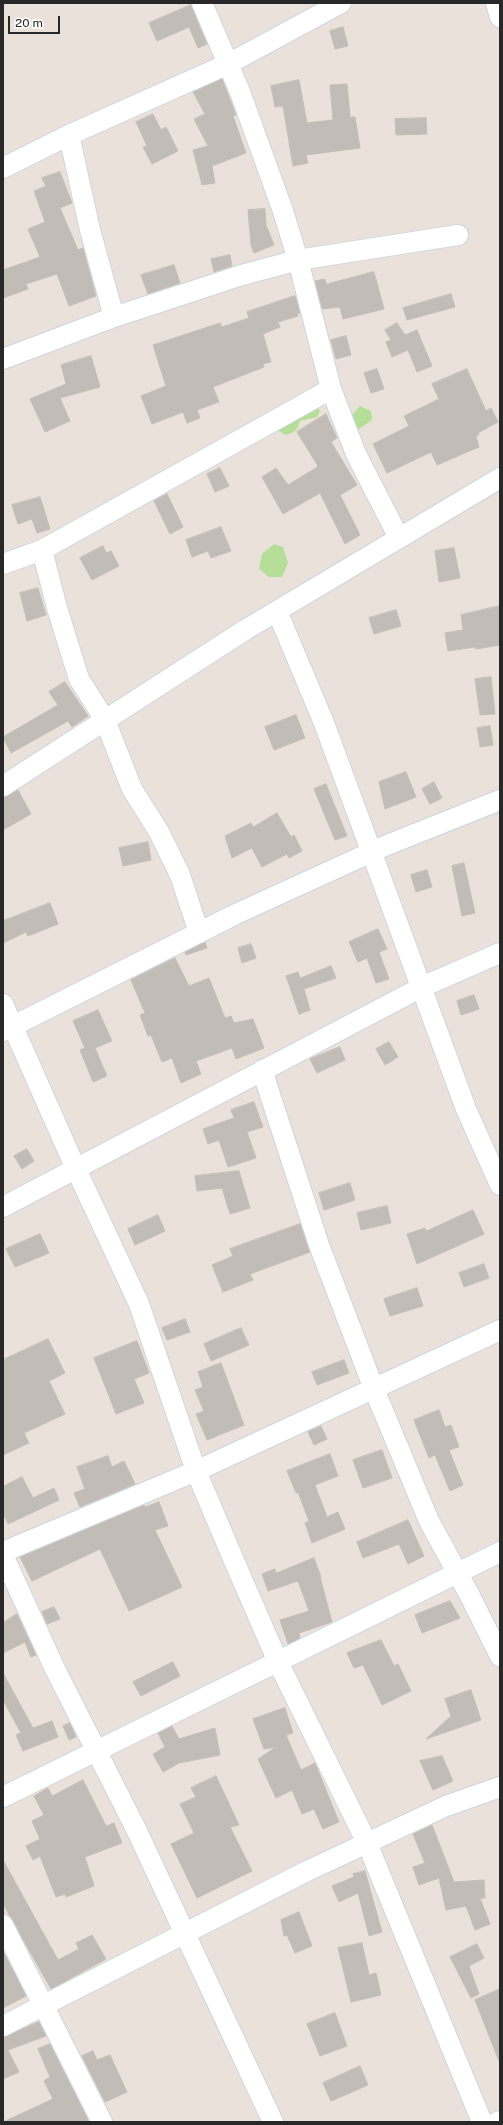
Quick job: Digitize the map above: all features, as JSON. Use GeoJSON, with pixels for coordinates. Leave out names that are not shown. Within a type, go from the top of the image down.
{"type":"FeatureCollection","features":[{"type":"Feature","properties":{"kind":"street"},"geometry":{"type":"LineString","coordinates":[[202,3],[243,99],[298,260],[331,389],[356,454],[398,538]]}},
{"type":"Feature","properties":{"kind":"street"},"geometry":{"type":"LineString","coordinates":[[3,168],[69,135],[228,64],[341,3]]}},
{"type":"Feature","properties":{"kind":"street"},"geometry":{"type":"LineString","coordinates":[[496,3],[500,17]]}},
{"type":"Feature","properties":{"kind":"street"},"geometry":{"type":"LineString","coordinates":[[69,135],[90,230],[114,317]]}},
{"type":"Feature","properties":{"kind":"street"},"geometry":{"type":"LineString","coordinates":[[3,359],[114,317],[242,275],[298,260],[458,235]]}},
{"type":"Feature","properties":{"kind":"street"},"geometry":{"type":"LineString","coordinates":[[3,564],[42,550],[331,389]]}},
{"type":"Feature","properties":{"kind":"street"},"geometry":{"type":"LineString","coordinates":[[3,786],[277,611],[500,478]]}},
{"type":"Feature","properties":{"kind":"street"},"geometry":{"type":"LineString","coordinates":[[42,550],[57,608],[79,679],[105,720],[132,789],[159,832],[180,875],[199,933]]}},
{"type":"Feature","properties":{"kind":"street"},"geometry":{"type":"LineString","coordinates":[[277,611],[324,722],[373,852],[466,1109],[500,1185]]}},
{"type":"Feature","properties":{"kind":"street"},"geometry":{"type":"LineString","coordinates":[[8,1028],[199,933],[373,852],[500,800]]}},
{"type":"Feature","properties":{"kind":"street"},"geometry":{"type":"LineString","coordinates":[[3,1207],[422,987],[500,953]]}},
{"type":"Feature","properties":{"kind":"street"},"geometry":{"type":"LineString","coordinates":[[3,1004],[8,1028],[139,1304],[196,1471],[278,1662],[367,1843],[482,2122]]}},
{"type":"Feature","properties":{"kind":"street"},"geometry":{"type":"LineString","coordinates":[[262,1070],[319,1245],[374,1389],[430,1521],[458,1572],[500,1656]]}},
{"type":"Feature","properties":{"kind":"street"},"geometry":{"type":"LineString","coordinates":[[3,1552],[196,1471],[500,1330]]}},
{"type":"Feature","properties":{"kind":"street"},"geometry":{"type":"LineString","coordinates":[[3,1797],[500,1552]]}},
{"type":"Feature","properties":{"kind":"street"},"geometry":{"type":"LineString","coordinates":[[3,1555],[54,1667],[136,1829],[273,2122]]}},
{"type":"Feature","properties":{"kind":"street"},"geometry":{"type":"LineString","coordinates":[[3,2026],[184,1933],[367,1843],[446,1806],[500,1788]]}},
{"type":"Feature","properties":{"kind":"street"},"geometry":{"type":"LineString","coordinates":[[3,1925],[102,2122]]}},
{"type":"Feature","properties":{"kind":"green space"},"geometry":{"type":"Polygon","coordinates":[[[316,405],[320,411],[317,417],[300,421],[297,429],[289,434],[286,435],[279,431],[281,424],[316,405]]]}},
{"type":"Feature","properties":{"kind":"green space"},"geometry":{"type":"Polygon","coordinates":[[[360,406],[371,411],[372,420],[353,433],[350,417],[360,406]]]}},
{"type":"Feature","properties":{"kind":"green space"},"geometry":{"type":"Polygon","coordinates":[[[274,544],[283,547],[288,563],[282,577],[269,577],[259,569],[262,554],[274,544]]]}},
{"type":"Feature","properties":{"kind":"building"},"geometry":{"type":"Polygon","coordinates":[[[191,5],[207,44],[198,48],[189,27],[157,41],[149,23],[191,5]]]}},
{"type":"Feature","properties":{"kind":"building"},"geometry":{"type":"Polygon","coordinates":[[[343,27],[348,46],[335,49],[330,31],[343,27]]]}},
{"type":"Feature","properties":{"kind":"building"},"geometry":{"type":"Polygon","coordinates":[[[222,79],[236,115],[233,116],[246,153],[212,166],[215,183],[202,185],[193,150],[208,146],[194,119],[205,114],[193,92],[222,79]]]}},
{"type":"Feature","properties":{"kind":"building"},"geometry":{"type":"Polygon","coordinates":[[[299,80],[307,123],[333,120],[330,85],[347,84],[350,117],[355,117],[360,148],[306,155],[308,163],[293,166],[283,106],[275,107],[271,86],[299,80]]]}},
{"type":"Feature","properties":{"kind":"building"},"geometry":{"type":"Polygon","coordinates":[[[153,114],[161,130],[166,127],[178,151],[152,164],[143,147],[147,146],[136,122],[153,114]]]}},
{"type":"Feature","properties":{"kind":"building"},"geometry":{"type":"Polygon","coordinates":[[[426,118],[427,134],[396,135],[395,119],[426,118]]]}},
{"type":"Feature","properties":{"kind":"building"},"geometry":{"type":"Polygon","coordinates":[[[60,172],[72,203],[60,208],[78,250],[83,248],[96,296],[69,306],[57,274],[26,284],[28,289],[3,298],[3,270],[40,257],[28,229],[45,222],[34,191],[46,186],[42,178],[60,172]]]}},
{"type":"Feature","properties":{"kind":"building"},"geometry":{"type":"Polygon","coordinates":[[[265,209],[266,225],[274,245],[254,253],[251,245],[248,210],[265,209]]]}},
{"type":"Feature","properties":{"kind":"building"},"geometry":{"type":"Polygon","coordinates":[[[230,255],[232,266],[214,272],[211,259],[230,255]]]}},
{"type":"Feature","properties":{"kind":"building"},"geometry":{"type":"Polygon","coordinates":[[[174,265],[180,283],[148,294],[141,275],[174,265]]]}},
{"type":"Feature","properties":{"kind":"building"},"geometry":{"type":"Polygon","coordinates":[[[374,272],[384,309],[343,319],[340,307],[322,309],[315,281],[325,279],[326,284],[374,272]]]}},
{"type":"Feature","properties":{"kind":"building"},"geometry":{"type":"Polygon","coordinates":[[[451,294],[455,307],[407,320],[403,308],[451,294]]]}},
{"type":"Feature","properties":{"kind":"building"},"geometry":{"type":"Polygon","coordinates":[[[295,296],[300,313],[297,313],[298,316],[278,322],[280,327],[263,334],[271,362],[263,364],[264,367],[213,387],[219,402],[197,410],[200,418],[187,423],[183,412],[152,424],[141,396],[166,386],[153,345],[220,323],[222,327],[249,318],[247,312],[295,296]]]}},
{"type":"Feature","properties":{"kind":"building"},"geometry":{"type":"Polygon","coordinates":[[[397,323],[405,335],[417,330],[432,366],[417,372],[408,350],[392,357],[386,342],[391,340],[385,330],[397,323]]]}},
{"type":"Feature","properties":{"kind":"building"},"geometry":{"type":"Polygon","coordinates":[[[346,336],[351,355],[336,359],[331,340],[346,336]]]}},
{"type":"Feature","properties":{"kind":"building"},"geometry":{"type":"Polygon","coordinates":[[[91,356],[100,387],[60,398],[70,421],[45,432],[30,399],[66,384],[61,365],[91,356]]]}},
{"type":"Feature","properties":{"kind":"building"},"geometry":{"type":"Polygon","coordinates":[[[377,369],[384,389],[371,393],[364,373],[377,369]]]}},
{"type":"Feature","properties":{"kind":"building"},"geometry":{"type":"Polygon","coordinates":[[[467,369],[486,411],[491,408],[498,422],[478,433],[479,435],[476,436],[479,447],[437,465],[431,452],[387,473],[373,444],[409,426],[404,416],[439,399],[432,384],[467,369]]]}},
{"type":"Feature","properties":{"kind":"building"},"geometry":{"type":"Polygon","coordinates":[[[326,414],[337,438],[331,442],[357,485],[340,495],[360,535],[345,544],[320,493],[283,514],[262,477],[276,468],[288,485],[316,468],[318,466],[297,432],[326,414]]]}},
{"type":"Feature","properties":{"kind":"building"},"geometry":{"type":"Polygon","coordinates":[[[220,468],[229,486],[215,492],[207,474],[220,468]]]}},
{"type":"Feature","properties":{"kind":"building"},"geometry":{"type":"Polygon","coordinates":[[[167,494],[183,527],[170,534],[154,501],[167,494]]]}},
{"type":"Feature","properties":{"kind":"building"},"geometry":{"type":"Polygon","coordinates":[[[40,497],[50,529],[37,533],[32,519],[18,524],[12,505],[40,497]]]}},
{"type":"Feature","properties":{"kind":"building"},"geometry":{"type":"Polygon","coordinates":[[[221,527],[231,551],[211,558],[208,551],[192,557],[186,540],[221,527]]]}},
{"type":"Feature","properties":{"kind":"building"},"geometry":{"type":"Polygon","coordinates":[[[103,546],[106,553],[111,551],[119,566],[92,580],[80,558],[103,546]]]}},
{"type":"Feature","properties":{"kind":"building"},"geometry":{"type":"Polygon","coordinates":[[[454,548],[460,578],[439,582],[435,551],[454,548]]]}},
{"type":"Feature","properties":{"kind":"building"},"geometry":{"type":"Polygon","coordinates":[[[38,588],[46,615],[27,621],[20,593],[38,588]]]}},
{"type":"Feature","properties":{"kind":"building"},"geometry":{"type":"Polygon","coordinates":[[[500,606],[500,645],[476,649],[475,647],[448,651],[445,633],[463,630],[461,615],[500,606]]]}},
{"type":"Feature","properties":{"kind":"building"},"geometry":{"type":"Polygon","coordinates":[[[396,610],[401,626],[374,634],[369,618],[396,610]]]}},
{"type":"Feature","properties":{"kind":"building"},"geometry":{"type":"Polygon","coordinates":[[[491,677],[495,714],[480,715],[475,679],[491,677]]]}},
{"type":"Feature","properties":{"kind":"building"},"geometry":{"type":"Polygon","coordinates":[[[65,682],[88,716],[72,727],[68,721],[11,753],[3,737],[58,705],[49,692],[65,682]]]}},
{"type":"Feature","properties":{"kind":"building"},"geometry":{"type":"Polygon","coordinates":[[[296,715],[305,738],[274,750],[265,727],[296,715]]]}},
{"type":"Feature","properties":{"kind":"building"},"geometry":{"type":"Polygon","coordinates":[[[490,726],[493,745],[480,747],[477,728],[490,726]]]}},
{"type":"Feature","properties":{"kind":"building"},"geometry":{"type":"Polygon","coordinates":[[[406,772],[416,797],[385,809],[379,782],[406,772]]]}},
{"type":"Feature","properties":{"kind":"building"},"geometry":{"type":"Polygon","coordinates":[[[434,782],[442,798],[430,804],[422,789],[434,782]]]}},
{"type":"Feature","properties":{"kind":"building"},"geometry":{"type":"Polygon","coordinates":[[[326,784],[347,836],[335,840],[314,789],[326,784]]]}},
{"type":"Feature","properties":{"kind":"building"},"geometry":{"type":"Polygon","coordinates":[[[18,790],[31,814],[3,830],[3,797],[18,790]]]}},
{"type":"Feature","properties":{"kind":"building"},"geometry":{"type":"Polygon","coordinates":[[[277,813],[291,837],[294,835],[302,851],[289,858],[287,854],[262,867],[252,848],[232,858],[225,836],[251,823],[253,827],[277,813]]]}},
{"type":"Feature","properties":{"kind":"building"},"geometry":{"type":"Polygon","coordinates":[[[148,842],[151,860],[123,866],[119,848],[148,842]]]}},
{"type":"Feature","properties":{"kind":"building"},"geometry":{"type":"Polygon","coordinates":[[[464,863],[475,913],[462,916],[452,866],[464,863]]]}},
{"type":"Feature","properties":{"kind":"building"},"geometry":{"type":"Polygon","coordinates":[[[427,870],[432,887],[416,892],[411,875],[427,870]]]}},
{"type":"Feature","properties":{"kind":"building"},"geometry":{"type":"Polygon","coordinates":[[[50,903],[58,924],[28,936],[26,932],[3,943],[3,921],[50,903]]]}},
{"type":"Feature","properties":{"kind":"building"},"geometry":{"type":"Polygon","coordinates":[[[378,929],[387,949],[379,952],[389,979],[376,983],[367,958],[358,962],[349,942],[378,929]]]}},
{"type":"Feature","properties":{"kind":"building"},"geometry":{"type":"Polygon","coordinates":[[[205,942],[207,948],[186,955],[185,952],[205,942]]]}},
{"type":"Feature","properties":{"kind":"building"},"geometry":{"type":"Polygon","coordinates":[[[251,944],[256,958],[242,963],[238,948],[251,944]]]}},
{"type":"Feature","properties":{"kind":"building"},"geometry":{"type":"Polygon","coordinates":[[[175,958],[189,986],[209,978],[225,1018],[231,1016],[234,1023],[253,1019],[264,1048],[236,1059],[232,1048],[196,1061],[201,1074],[181,1083],[172,1058],[162,1062],[151,1035],[148,1036],[140,1015],[145,1013],[131,980],[175,958]]]}},
{"type":"Feature","properties":{"kind":"building"},"geometry":{"type":"Polygon","coordinates":[[[331,966],[336,978],[304,989],[310,1010],[299,1014],[286,976],[298,972],[300,978],[331,966]]]}},
{"type":"Feature","properties":{"kind":"building"},"geometry":{"type":"Polygon","coordinates":[[[474,995],[479,1009],[461,1015],[457,1001],[474,995]]]}},
{"type":"Feature","properties":{"kind":"building"},"geometry":{"type":"Polygon","coordinates":[[[98,1010],[112,1041],[95,1048],[107,1076],[93,1082],[80,1050],[85,1048],[73,1021],[98,1010]]]}},
{"type":"Feature","properties":{"kind":"building"},"geometry":{"type":"Polygon","coordinates":[[[389,1042],[398,1057],[385,1065],[376,1049],[389,1042]]]}},
{"type":"Feature","properties":{"kind":"building"},"geometry":{"type":"Polygon","coordinates":[[[340,1047],[345,1060],[317,1073],[310,1059],[340,1047]]]}},
{"type":"Feature","properties":{"kind":"building"},"geometry":{"type":"Polygon","coordinates":[[[254,1102],[263,1127],[247,1132],[256,1158],[228,1167],[219,1140],[208,1144],[203,1129],[234,1118],[231,1110],[254,1102]]]}},
{"type":"Feature","properties":{"kind":"building"},"geometry":{"type":"Polygon","coordinates":[[[27,1149],[34,1161],[22,1169],[14,1156],[27,1149]]]}},
{"type":"Feature","properties":{"kind":"building"},"geometry":{"type":"Polygon","coordinates":[[[239,1171],[250,1208],[230,1214],[222,1188],[197,1191],[195,1176],[239,1171]]]}},
{"type":"Feature","properties":{"kind":"building"},"geometry":{"type":"Polygon","coordinates":[[[350,1183],[355,1200],[324,1210],[319,1193],[350,1183]]]}},
{"type":"Feature","properties":{"kind":"building"},"geometry":{"type":"Polygon","coordinates":[[[387,1206],[391,1223],[361,1230],[357,1213],[387,1206]]]}},
{"type":"Feature","properties":{"kind":"building"},"geometry":{"type":"Polygon","coordinates":[[[473,1210],[484,1234],[417,1264],[407,1234],[425,1228],[426,1231],[473,1210]]]}},
{"type":"Feature","properties":{"kind":"building"},"geometry":{"type":"Polygon","coordinates":[[[158,1215],[165,1231],[135,1245],[128,1229],[158,1215]]]}},
{"type":"Feature","properties":{"kind":"building"},"geometry":{"type":"Polygon","coordinates":[[[300,1224],[310,1252],[250,1274],[253,1280],[223,1292],[212,1265],[233,1256],[230,1249],[300,1224]]]}},
{"type":"Feature","properties":{"kind":"building"},"geometry":{"type":"Polygon","coordinates":[[[40,1234],[49,1253],[15,1267],[6,1249],[40,1234]]]}},
{"type":"Feature","properties":{"kind":"building"},"geometry":{"type":"Polygon","coordinates":[[[484,1264],[489,1278],[464,1287],[459,1273],[484,1264]]]}},
{"type":"Feature","properties":{"kind":"building"},"geometry":{"type":"Polygon","coordinates":[[[417,1288],[423,1306],[390,1316],[384,1299],[417,1288]]]}},
{"type":"Feature","properties":{"kind":"building"},"geometry":{"type":"Polygon","coordinates":[[[185,1319],[190,1332],[167,1340],[162,1328],[185,1319]]]}},
{"type":"Feature","properties":{"kind":"building"},"geometry":{"type":"Polygon","coordinates":[[[241,1328],[249,1345],[211,1361],[204,1344],[241,1328]]]}},
{"type":"Feature","properties":{"kind":"building"},"geometry":{"type":"Polygon","coordinates":[[[48,1339],[65,1373],[49,1381],[65,1414],[24,1433],[29,1443],[3,1455],[3,1360],[48,1339]]]}},
{"type":"Feature","properties":{"kind":"building"},"geometry":{"type":"Polygon","coordinates":[[[137,1341],[149,1373],[134,1379],[144,1403],[116,1414],[94,1358],[137,1341]]]}},
{"type":"Feature","properties":{"kind":"building"},"geometry":{"type":"Polygon","coordinates":[[[344,1360],[349,1373],[317,1385],[312,1372],[344,1360]]]}},
{"type":"Feature","properties":{"kind":"building"},"geometry":{"type":"Polygon","coordinates":[[[221,1363],[244,1425],[207,1440],[196,1414],[204,1411],[195,1390],[203,1387],[198,1372],[221,1363]]]}},
{"type":"Feature","properties":{"kind":"building"},"geometry":{"type":"Polygon","coordinates":[[[439,1410],[445,1427],[451,1425],[459,1447],[449,1450],[463,1485],[450,1491],[435,1455],[429,1458],[414,1420],[439,1410]]]}},
{"type":"Feature","properties":{"kind":"building"},"geometry":{"type":"Polygon","coordinates":[[[321,1426],[327,1439],[314,1445],[308,1432],[321,1426]]]}},
{"type":"Feature","properties":{"kind":"building"},"geometry":{"type":"Polygon","coordinates":[[[382,1450],[392,1478],[363,1488],[353,1460],[382,1450]]]}},
{"type":"Feature","properties":{"kind":"building"},"geometry":{"type":"Polygon","coordinates":[[[330,1454],[338,1476],[315,1485],[327,1517],[338,1512],[345,1529],[312,1543],[305,1523],[309,1521],[298,1492],[296,1493],[287,1471],[330,1454]]]}},
{"type":"Feature","properties":{"kind":"building"},"geometry":{"type":"Polygon","coordinates":[[[108,1456],[112,1467],[124,1461],[135,1484],[80,1507],[74,1493],[85,1489],[77,1467],[108,1456]]]}},
{"type":"Feature","properties":{"kind":"building"},"geometry":{"type":"Polygon","coordinates":[[[22,1477],[33,1498],[54,1488],[59,1500],[8,1524],[3,1513],[3,1487],[22,1477]]]}},
{"type":"Feature","properties":{"kind":"building"},"geometry":{"type":"Polygon","coordinates":[[[159,1502],[168,1526],[155,1530],[182,1587],[129,1611],[100,1549],[32,1581],[20,1557],[144,1505],[145,1507],[159,1502]]]}},
{"type":"Feature","properties":{"kind":"building"},"geometry":{"type":"Polygon","coordinates":[[[408,1520],[424,1556],[408,1564],[399,1544],[363,1558],[357,1542],[408,1520]]]}},
{"type":"Feature","properties":{"kind":"building"},"geometry":{"type":"Polygon","coordinates":[[[314,1558],[321,1577],[332,1622],[299,1633],[300,1638],[288,1644],[280,1620],[309,1611],[298,1581],[268,1591],[262,1574],[275,1569],[276,1573],[314,1558]]]}},
{"type":"Feature","properties":{"kind":"building"},"geometry":{"type":"Polygon","coordinates":[[[450,1601],[460,1618],[422,1633],[415,1615],[450,1601]]]}},
{"type":"Feature","properties":{"kind":"building"},"geometry":{"type":"Polygon","coordinates":[[[54,1607],[60,1619],[47,1624],[42,1612],[54,1607]]]}},
{"type":"Feature","properties":{"kind":"building"},"geometry":{"type":"Polygon","coordinates":[[[17,1614],[36,1655],[31,1657],[25,1642],[3,1653],[3,1623],[17,1614]]]}},
{"type":"Feature","properties":{"kind":"building"},"geometry":{"type":"Polygon","coordinates":[[[381,1640],[394,1666],[398,1664],[411,1691],[382,1705],[363,1665],[354,1668],[347,1653],[381,1640]]]}},
{"type":"Feature","properties":{"kind":"building"},"geometry":{"type":"Polygon","coordinates":[[[173,1662],[180,1676],[141,1696],[133,1682],[173,1662]]]}},
{"type":"Feature","properties":{"kind":"building"},"geometry":{"type":"Polygon","coordinates":[[[3,1673],[33,1728],[52,1721],[58,1737],[23,1751],[16,1735],[21,1733],[3,1700],[3,1673]]]}},
{"type":"Feature","properties":{"kind":"building"},"geometry":{"type":"Polygon","coordinates":[[[471,1690],[481,1720],[426,1739],[451,1716],[445,1699],[471,1690]]]}},
{"type":"Feature","properties":{"kind":"building"},"geometry":{"type":"Polygon","coordinates":[[[285,1708],[293,1733],[286,1735],[301,1770],[315,1763],[339,1822],[323,1829],[314,1809],[302,1814],[292,1790],[276,1798],[258,1759],[276,1747],[264,1749],[253,1719],[285,1708]]]}},
{"type":"Feature","properties":{"kind":"building"},"geometry":{"type":"Polygon","coordinates":[[[70,1723],[76,1737],[69,1740],[63,1726],[70,1723]]]}},
{"type":"Feature","properties":{"kind":"building"},"geometry":{"type":"Polygon","coordinates":[[[172,1726],[179,1739],[215,1728],[220,1755],[179,1763],[163,1772],[153,1754],[165,1747],[158,1733],[172,1726]]]}},
{"type":"Feature","properties":{"kind":"building"},"geometry":{"type":"Polygon","coordinates":[[[442,1756],[453,1781],[433,1790],[420,1761],[442,1756]]]}},
{"type":"Feature","properties":{"kind":"building"},"geometry":{"type":"Polygon","coordinates":[[[216,1776],[239,1825],[230,1827],[252,1871],[197,1898],[171,1844],[194,1833],[180,1804],[196,1797],[191,1788],[216,1776]]]}},
{"type":"Feature","properties":{"kind":"building"},"geometry":{"type":"Polygon","coordinates":[[[83,1780],[106,1826],[114,1823],[122,1843],[85,1857],[94,1886],[66,1897],[65,1894],[56,1897],[40,1856],[33,1860],[26,1846],[40,1839],[32,1821],[44,1815],[34,1796],[48,1788],[52,1796],[83,1780]]]}},
{"type":"Feature","properties":{"kind":"building"},"geometry":{"type":"Polygon","coordinates":[[[432,1825],[454,1882],[484,1880],[485,1898],[480,1898],[490,1924],[475,1930],[466,1906],[446,1910],[439,1878],[419,1885],[413,1867],[425,1863],[413,1834],[432,1825]]]}},
{"type":"Feature","properties":{"kind":"building"},"geometry":{"type":"Polygon","coordinates":[[[3,1860],[58,1960],[79,1949],[76,1943],[92,1935],[106,1959],[51,1989],[3,1904],[3,1860]]]}},
{"type":"Feature","properties":{"kind":"building"},"geometry":{"type":"Polygon","coordinates":[[[365,1871],[382,1932],[369,1936],[358,1893],[339,1902],[332,1886],[354,1877],[353,1874],[365,1871]]]}},
{"type":"Feature","properties":{"kind":"building"},"geometry":{"type":"Polygon","coordinates":[[[299,1912],[312,1946],[295,1953],[287,1935],[284,1936],[281,1920],[299,1912]]]}},
{"type":"Feature","properties":{"kind":"building"},"geometry":{"type":"Polygon","coordinates":[[[362,1943],[369,1975],[376,1973],[381,1995],[351,2002],[338,1948],[362,1943]]]}},
{"type":"Feature","properties":{"kind":"building"},"geometry":{"type":"Polygon","coordinates":[[[477,1944],[484,1958],[469,1966],[479,1994],[471,1998],[450,1957],[477,1944]]]}},
{"type":"Feature","properties":{"kind":"building"},"geometry":{"type":"Polygon","coordinates":[[[3,1951],[26,1996],[3,2008],[3,1951]]]}},
{"type":"Feature","properties":{"kind":"building"},"geometry":{"type":"Polygon","coordinates":[[[500,1989],[500,2061],[499,2061],[475,2000],[500,1989]]]}},
{"type":"Feature","properties":{"kind":"building"},"geometry":{"type":"Polygon","coordinates":[[[335,2013],[347,2046],[320,2056],[307,2024],[335,2013]]]}},
{"type":"Feature","properties":{"kind":"building"},"geometry":{"type":"Polygon","coordinates":[[[39,2022],[46,2036],[8,2050],[19,2072],[3,2079],[3,2037],[39,2022]]]}},
{"type":"Feature","properties":{"kind":"building"},"geometry":{"type":"Polygon","coordinates":[[[50,2044],[89,2122],[3,2122],[53,2099],[44,2081],[50,2077],[38,2049],[50,2044]]]}},
{"type":"Feature","properties":{"kind":"building"},"geometry":{"type":"Polygon","coordinates":[[[93,2051],[97,2060],[110,2055],[127,2092],[105,2102],[82,2056],[93,2051]]]}},
{"type":"Feature","properties":{"kind":"building"},"geometry":{"type":"Polygon","coordinates":[[[360,2066],[368,2085],[331,2101],[323,2083],[360,2066]]]}}]}
